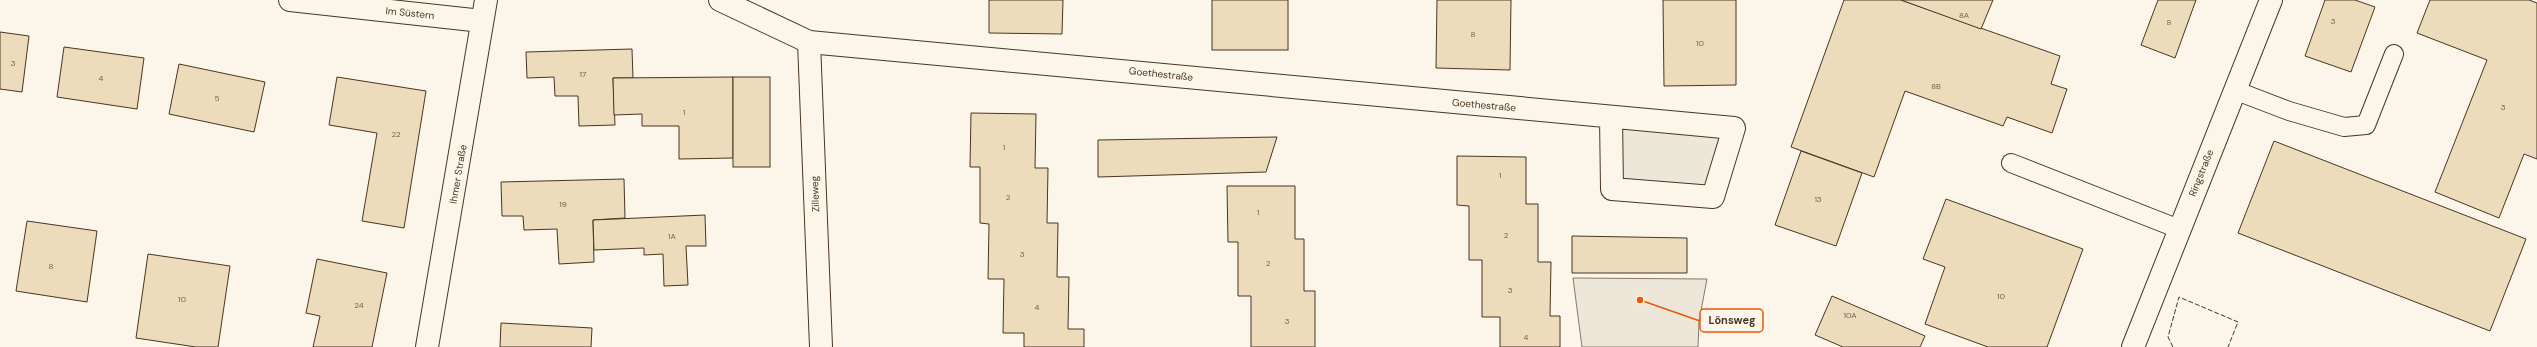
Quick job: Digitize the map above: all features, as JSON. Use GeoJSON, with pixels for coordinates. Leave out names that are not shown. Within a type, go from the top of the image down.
{"type":"FeatureCollection","features":[{"type":"Feature","properties":{"kind":"street","name":"Im Süstern"},"geometry":{"type":"LineString","coordinates":[[290,0],[484,10]]}},
{"type":"Feature","properties":{"kind":"street","name":"Goethestraße"},"geometry":{"type":"LineString","coordinates":[[720,0],[809,42],[1611,116],[1734,128],[1713,197],[1612,189],[1611,116]]}},
{"type":"Feature","properties":{"kind":"street","name":"Ringstraße"},"geometry":{"type":"LineString","coordinates":[[2133,347],[2271,0]]}},
{"type":"Feature","properties":{"kind":"street","name":"Ihmer Straße"},"geometry":{"type":"LineString","coordinates":[[427,347],[461,159],[484,10]]}},
{"type":"Feature","properties":{"kind":"street","name":"Zilleweg"},"geometry":{"type":"LineString","coordinates":[[809,42],[821,347]]}},
{"type":"Feature","properties":{"kind":"lane"},"geometry":{"type":"LineString","coordinates":[[2234,90],[2288,111],[2344,127],[2366,125],[2394,54]]}},
{"type":"Feature","properties":{"kind":"lane"},"geometry":{"type":"LineString","coordinates":[[2011,163],[2179,229]]}},
{"type":"Feature","properties":{"kind":"shaded area"},"geometry":{"type":"Polygon","coordinates":[[[1622,127],[1722,137],[1706,187],[1622,179],[1622,127]]]}},
{"type":"Feature","properties":{"kind":"shaded area"},"geometry":{"type":"Polygon","coordinates":[[[1573,278],[1707,279],[1699,321],[1698,347],[1582,347],[1573,278]]]}},
{"type":"Feature","properties":{"kind":"building"},"geometry":{"type":"Polygon","coordinates":[[[989,0],[1063,0],[1062,34],[989,33],[989,0]]]}},
{"type":"Feature","properties":{"kind":"building"},"geometry":{"type":"Polygon","coordinates":[[[1212,0],[1288,0],[1288,50],[1212,50],[1212,0]]]}},
{"type":"Feature","properties":{"kind":"building"},"geometry":{"type":"Polygon","coordinates":[[[1437,0],[1511,0],[1510,70],[1436,68],[1437,0]]]}},
{"type":"Feature","properties":{"kind":"building"},"geometry":{"type":"Polygon","coordinates":[[[1663,0],[1736,0],[1736,85],[1664,86],[1663,0]]]}},
{"type":"Feature","properties":{"kind":"building"},"geometry":{"type":"Polygon","coordinates":[[[1844,0],[1901,0],[2060,56],[2051,84],[2067,89],[2052,133],[2007,117],[2003,126],[1905,91],[1874,177],[1791,147],[1844,0]]]}},
{"type":"Feature","properties":{"kind":"building"},"geometry":{"type":"Polygon","coordinates":[[[1901,0],[1993,0],[1981,29],[1901,0]]]}},
{"type":"Feature","properties":{"kind":"building"},"geometry":{"type":"Polygon","coordinates":[[[2158,0],[2196,0],[2175,58],[2141,45],[2158,0]]]}},
{"type":"Feature","properties":{"kind":"building"},"geometry":{"type":"Polygon","coordinates":[[[2325,0],[2355,0],[2375,7],[2351,72],[2305,56],[2325,0]]]}},
{"type":"Feature","properties":{"kind":"building"},"geometry":{"type":"Polygon","coordinates":[[[2430,0],[2529,0],[2537,3],[2537,159],[2524,154],[2499,218],[2435,192],[2487,60],[2417,33],[2430,0]]]}},
{"type":"Feature","properties":{"kind":"building"},"geometry":{"type":"Polygon","coordinates":[[[0,32],[29,36],[22,92],[0,89],[0,32]]]}},
{"type":"Feature","properties":{"kind":"building"},"geometry":{"type":"Polygon","coordinates":[[[64,47],[144,58],[137,109],[57,97],[64,47]]]}},
{"type":"Feature","properties":{"kind":"building"},"geometry":{"type":"Polygon","coordinates":[[[632,49],[633,78],[613,78],[615,125],[579,126],[578,96],[555,96],[554,77],[527,78],[526,52],[632,49]]]}},
{"type":"Feature","properties":{"kind":"building"},"geometry":{"type":"Polygon","coordinates":[[[179,64],[265,82],[254,132],[169,114],[179,64]]]}},
{"type":"Feature","properties":{"kind":"building"},"geometry":{"type":"Polygon","coordinates":[[[337,77],[426,91],[404,228],[362,221],[377,133],[329,125],[337,77]]]}},
{"type":"Feature","properties":{"kind":"building"},"geometry":{"type":"Polygon","coordinates":[[[733,77],[733,158],[679,159],[679,126],[642,126],[642,114],[614,115],[613,78],[733,77]]]}},
{"type":"Feature","properties":{"kind":"building"},"geometry":{"type":"Polygon","coordinates":[[[733,77],[770,77],[770,167],[733,167],[733,77]]]}},
{"type":"Feature","properties":{"kind":"building"},"geometry":{"type":"Polygon","coordinates":[[[971,113],[1036,114],[1035,168],[1048,168],[1047,223],[1058,223],[1057,277],[1069,277],[1068,329],[1084,329],[1084,347],[1024,347],[1024,333],[1003,333],[1004,279],[988,279],[989,224],[980,223],[980,167],[970,167],[971,113]]]}},
{"type":"Feature","properties":{"kind":"building"},"geometry":{"type":"Polygon","coordinates":[[[1277,137],[1266,172],[1098,177],[1098,140],[1277,137]]]}},
{"type":"Feature","properties":{"kind":"building"},"geometry":{"type":"Polygon","coordinates":[[[2274,141],[2526,239],[2490,331],[2238,233],[2274,141]]]}},
{"type":"Feature","properties":{"kind":"building"},"geometry":{"type":"Polygon","coordinates":[[[1801,151],[1862,173],[1836,246],[1775,225],[1801,151]]]}},
{"type":"Feature","properties":{"kind":"building"},"geometry":{"type":"Polygon","coordinates":[[[1457,156],[1526,157],[1526,204],[1538,204],[1538,262],[1551,262],[1550,316],[1560,316],[1560,347],[1500,347],[1500,317],[1482,317],[1482,260],[1469,260],[1469,206],[1457,205],[1457,156]]]}},
{"type":"Feature","properties":{"kind":"building"},"geometry":{"type":"Polygon","coordinates":[[[624,179],[625,218],[593,220],[594,262],[559,264],[557,229],[524,230],[523,216],[502,216],[501,182],[624,179]]]}},
{"type":"Feature","properties":{"kind":"building"},"geometry":{"type":"Polygon","coordinates":[[[1227,186],[1295,186],[1295,239],[1304,239],[1304,291],[1315,291],[1315,347],[1251,347],[1251,296],[1238,296],[1238,242],[1228,242],[1227,186]]]}},
{"type":"Feature","properties":{"kind":"building"},"geometry":{"type":"Polygon","coordinates":[[[1946,199],[2083,249],[2047,347],[1988,347],[1925,324],[1945,267],[1923,259],[1946,199]]]}},
{"type":"Feature","properties":{"kind":"building"},"geometry":{"type":"Polygon","coordinates":[[[705,215],[706,246],[686,246],[688,285],[664,286],[663,254],[644,255],[644,248],[594,250],[593,220],[705,215]]]}},
{"type":"Feature","properties":{"kind":"building"},"geometry":{"type":"Polygon","coordinates":[[[27,221],[97,231],[87,302],[16,291],[27,221]]]}},
{"type":"Feature","properties":{"kind":"building"},"geometry":{"type":"Polygon","coordinates":[[[1572,236],[1687,238],[1687,273],[1572,273],[1572,236]]]}},
{"type":"Feature","properties":{"kind":"building"},"geometry":{"type":"Polygon","coordinates":[[[148,254],[230,266],[218,347],[196,347],[136,338],[148,254]]]}},
{"type":"Feature","properties":{"kind":"building"},"geometry":{"type":"Polygon","coordinates":[[[317,259],[387,273],[372,347],[313,347],[320,316],[306,313],[317,259]]]}},
{"type":"Feature","properties":{"kind":"building"},"geometry":{"type":"Polygon","coordinates":[[[1832,296],[1925,336],[1920,347],[1843,347],[1815,335],[1832,296]]]}},
{"type":"Feature","properties":{"kind":"building"},"geometry":{"type":"Polygon","coordinates":[[[501,323],[592,328],[591,347],[500,347],[501,323]]]}},
{"type":"Feature","properties":{"kind":"fence"},"geometry":{"type":"LineString","coordinates":[[2173,347],[2168,337],[2179,297],[2238,322],[2228,347]]}},
{"type":"Feature","properties":{"kind":"place","name":"Lönsweg"},"geometry":{"type":"Point","coordinates":[1640,300]}}]}
